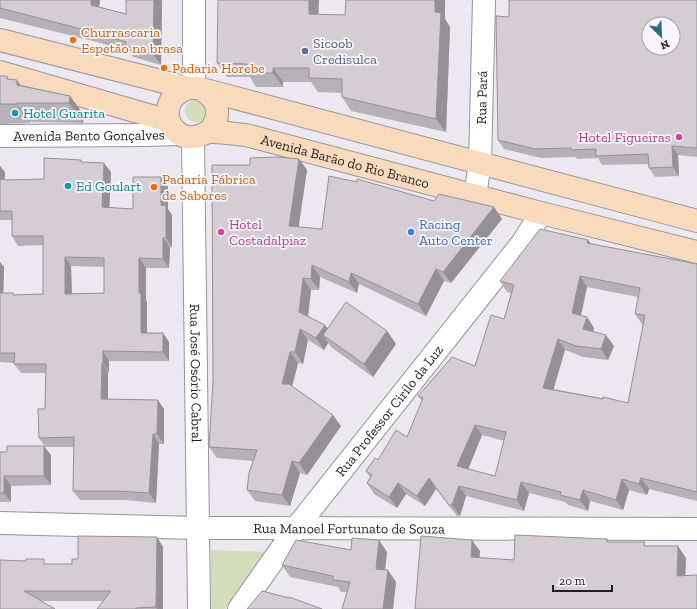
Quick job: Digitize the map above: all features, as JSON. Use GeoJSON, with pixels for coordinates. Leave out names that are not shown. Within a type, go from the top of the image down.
{"type":"FeatureCollection","features":[{"type":"Feature","properties":{"kind":"main road"},"geometry":{"type":"LineString","coordinates":[[0,40],[195,88],[697,221]]}},
{"type":"Feature","properties":{"kind":"main road","name":"Avenida Barão do Rio Branco"},"geometry":{"type":"LineString","coordinates":[[0,72],[188,131],[246,135],[541,213],[697,252]]}},
{"type":"Feature","properties":{"kind":"main road"},"geometry":{"type":"LineString","coordinates":[[195,88],[212,97],[217,108],[216,121],[188,131],[168,115],[168,107],[175,95],[181,90],[195,88]]}},
{"type":"Feature","properties":{"kind":"street"},"geometry":{"type":"LineString","coordinates":[[194,0],[195,88]]}},
{"type":"Feature","properties":{"kind":"street","name":"Rua Pará"},"geometry":{"type":"LineString","coordinates":[[475,195],[480,164],[484,0]]}},
{"type":"Feature","properties":{"kind":"street","name":"Avenida Bento Gonçalves"},"geometry":{"type":"LineString","coordinates":[[0,136],[144,135],[188,131]]}},
{"type":"Feature","properties":{"kind":"street","name":"Rua José Osório Cabral"},"geometry":{"type":"LineString","coordinates":[[188,131],[199,609]]}},
{"type":"Feature","properties":{"kind":"street","name":"Rua Professor Cirilo da Luz"},"geometry":{"type":"LineString","coordinates":[[239,609],[296,528],[523,242],[541,213]]}},
{"type":"Feature","properties":{"kind":"street","name":"Rua Manoel Fortunato de Souza"},"geometry":{"type":"LineString","coordinates":[[0,523],[198,528],[697,529]]}},
{"type":"Feature","properties":{"kind":"green space"},"geometry":{"type":"Polygon","coordinates":[[[196,100],[204,103],[207,111],[204,119],[196,122],[188,119],[185,111],[188,103],[196,100]]]}},
{"type":"Feature","properties":{"kind":"green space"},"geometry":{"type":"Polygon","coordinates":[[[211,550],[269,552],[225,609],[211,609],[211,550]]]}},
{"type":"Feature","properties":{"kind":"building"},"geometry":{"type":"Polygon","coordinates":[[[0,0],[91,0],[91,5],[126,14],[126,0],[154,0],[153,54],[126,46],[126,42],[0,8],[0,0]]]}},
{"type":"Feature","properties":{"kind":"building"},"geometry":{"type":"Polygon","coordinates":[[[218,0],[309,0],[309,14],[345,15],[346,0],[435,0],[435,12],[441,13],[436,119],[342,97],[342,79],[309,78],[309,68],[273,68],[273,73],[247,73],[247,64],[217,63],[218,0]]]}},
{"type":"Feature","properties":{"kind":"building"},"geometry":{"type":"Polygon","coordinates":[[[509,0],[697,0],[697,148],[672,146],[673,167],[649,168],[648,154],[596,156],[596,149],[535,149],[498,140],[496,16],[509,17],[509,0]]]}},
{"type":"Feature","properties":{"kind":"building"},"geometry":{"type":"Polygon","coordinates":[[[0,76],[7,76],[7,79],[17,80],[17,85],[70,96],[69,103],[0,104],[0,76]]]}},
{"type":"Feature","properties":{"kind":"building"},"geometry":{"type":"Polygon","coordinates":[[[278,157],[299,159],[289,226],[322,229],[329,176],[357,182],[357,179],[434,201],[439,194],[494,207],[443,272],[436,269],[418,304],[351,273],[349,282],[312,265],[311,279],[303,278],[299,312],[325,325],[316,338],[300,329],[295,352],[290,352],[282,384],[289,384],[333,415],[299,463],[292,461],[282,495],[247,490],[249,473],[257,450],[209,447],[213,382],[212,165],[250,165],[250,158],[278,157]]]}},
{"type":"Feature","properties":{"kind":"building"},"geometry":{"type":"Polygon","coordinates":[[[44,158],[104,163],[102,207],[133,209],[133,177],[161,177],[161,205],[166,206],[166,238],[163,238],[163,259],[139,258],[139,293],[141,293],[141,333],[163,333],[163,352],[103,351],[102,363],[101,399],[158,400],[157,434],[153,434],[149,493],[73,491],[74,437],[39,438],[38,409],[45,409],[46,364],[14,364],[15,353],[0,353],[0,293],[13,293],[13,295],[43,294],[43,236],[12,236],[12,211],[0,211],[0,179],[44,179],[44,158]],[[65,257],[65,294],[104,293],[104,258],[65,257]]]}},
{"type":"Feature","properties":{"kind":"building"},"geometry":{"type":"Polygon","coordinates":[[[540,229],[588,240],[587,243],[697,264],[697,492],[641,478],[639,484],[622,479],[616,500],[583,490],[580,500],[560,495],[561,492],[521,482],[517,500],[459,486],[452,505],[449,505],[429,478],[417,496],[398,483],[389,497],[367,483],[372,475],[366,471],[375,458],[378,460],[396,430],[407,437],[423,398],[418,396],[452,357],[475,366],[491,315],[504,319],[514,285],[500,281],[540,229]],[[580,276],[572,313],[587,317],[583,329],[606,335],[601,349],[576,346],[558,339],[543,388],[603,399],[603,397],[628,403],[645,315],[635,314],[640,288],[580,276]],[[475,425],[457,466],[495,476],[506,432],[475,425]]]}},
{"type":"Feature","properties":{"kind":"building"},"geometry":{"type":"Polygon","coordinates":[[[346,302],[387,331],[364,364],[323,335],[346,302]]]}},
{"type":"Feature","properties":{"kind":"building"},"geometry":{"type":"Polygon","coordinates":[[[7,446],[44,446],[44,476],[4,476],[4,493],[0,493],[0,452],[7,452],[7,446]]]}},
{"type":"Feature","properties":{"kind":"building"},"geometry":{"type":"Polygon","coordinates":[[[515,535],[607,539],[607,542],[645,542],[644,546],[678,546],[677,576],[697,575],[697,609],[415,609],[421,536],[472,540],[471,557],[514,560],[515,535]]]}},
{"type":"Feature","properties":{"kind":"building"},"geometry":{"type":"Polygon","coordinates":[[[78,536],[157,537],[156,607],[136,609],[97,609],[111,591],[24,591],[55,609],[0,609],[0,560],[26,561],[26,559],[44,559],[44,564],[72,564],[72,559],[78,559],[78,536]]]}},
{"type":"Feature","properties":{"kind":"building"},"geometry":{"type":"Polygon","coordinates":[[[352,538],[379,540],[376,569],[388,570],[383,609],[342,609],[350,582],[333,580],[333,576],[282,565],[296,540],[351,550],[352,538]]]}},
{"type":"Feature","properties":{"kind":"building"},"geometry":{"type":"Polygon","coordinates":[[[262,591],[289,597],[322,609],[247,609],[262,591]]]}},
{"type":"Feature","properties":{"kind":"place","name":"Churrascaria Espetão na brasa"},"geometry":{"type":"Point","coordinates":[73,40]}},
{"type":"Feature","properties":{"kind":"place","name":"Sicoob Credisulca"},"geometry":{"type":"Point","coordinates":[305,51]}},
{"type":"Feature","properties":{"kind":"place","name":"Padaria Horebe"},"geometry":{"type":"Point","coordinates":[164,68]}},
{"type":"Feature","properties":{"kind":"place","name":"Hotel Guarita"},"geometry":{"type":"Point","coordinates":[15,113]}},
{"type":"Feature","properties":{"kind":"place","name":"Hotel Figueiras"},"geometry":{"type":"Point","coordinates":[679,137]}},
{"type":"Feature","properties":{"kind":"place","name":"Ed Goulart"},"geometry":{"type":"Point","coordinates":[68,186]}},
{"type":"Feature","properties":{"kind":"place","name":"Padaria Fábrica de Sabores"},"geometry":{"type":"Point","coordinates":[154,187]}},
{"type":"Feature","properties":{"kind":"place","name":"Hotel Costadalpiaz"},"geometry":{"type":"Point","coordinates":[221,232]}},
{"type":"Feature","properties":{"kind":"place","name":"Racing Auto Center"},"geometry":{"type":"Point","coordinates":[411,232]}}]}
